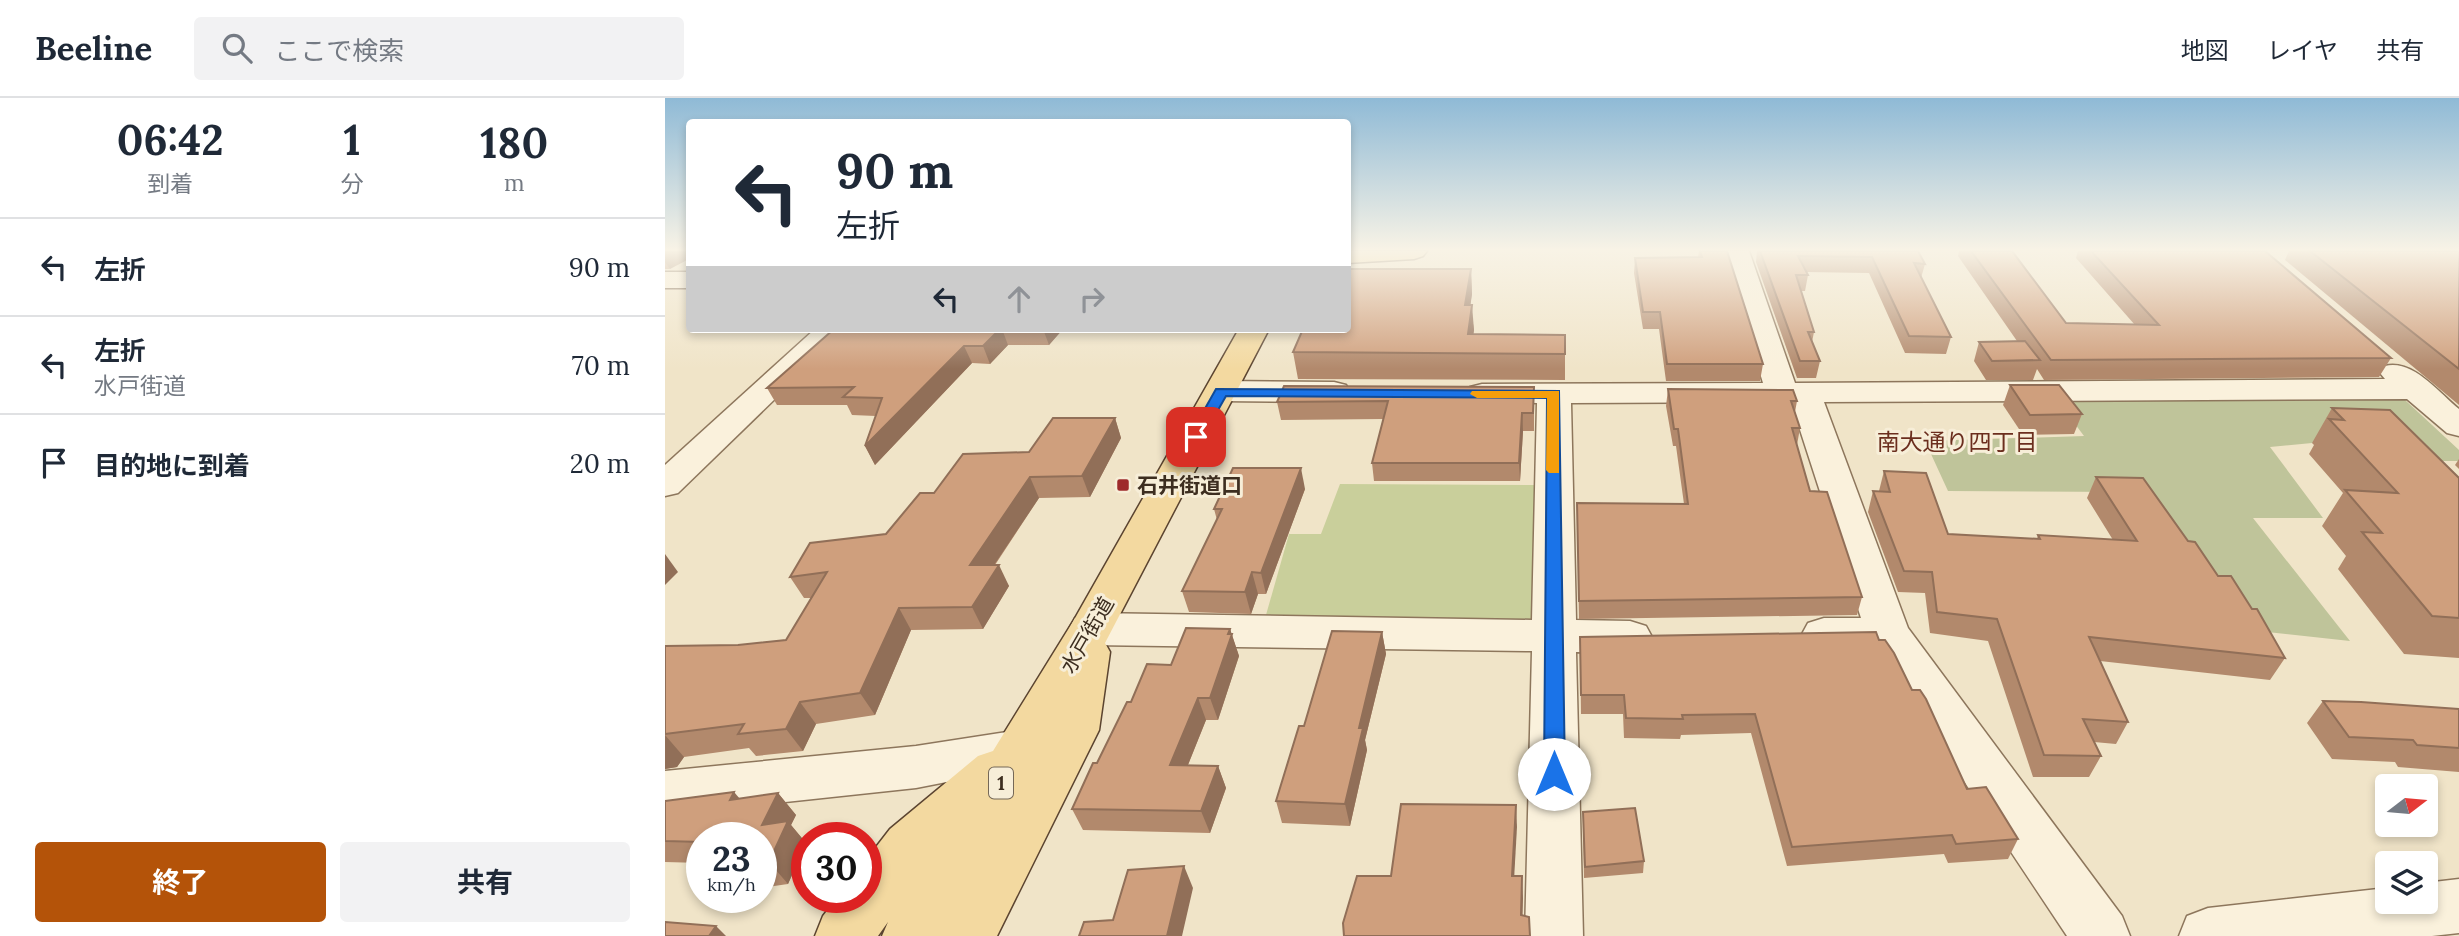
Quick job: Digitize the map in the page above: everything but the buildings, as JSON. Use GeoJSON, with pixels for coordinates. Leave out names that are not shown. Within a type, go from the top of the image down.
{"type":"FeatureCollection","features":[{"type":"Feature","properties":{"kind":"main road","name":"水戸街道"},"geometry":{"type":"LineString","coordinates":[[911,936],[1091,629],[1252,333]]}},
{"type":"Feature","properties":{"kind":"main road"},"geometry":{"type":"LineString","coordinates":[[967,936],[1075,730],[1091,629]]}},
{"type":"Feature","properties":{"kind":"main road"},"geometry":{"type":"LineString","coordinates":[[845,936],[909,846],[1020,750]]}},
{"type":"Feature","properties":{"kind":"street"},"geometry":{"type":"LineString","coordinates":[[1752,290],[1888,633],[2101,936]]}},
{"type":"Feature","properties":{"kind":"street"},"geometry":{"type":"LineString","coordinates":[[665,485],[828,333]]}},
{"type":"Feature","properties":{"kind":"street"},"geometry":{"type":"LineString","coordinates":[[2374,355],[2459,426]]}},
{"type":"Feature","properties":{"kind":"street"},"geometry":{"type":"LineString","coordinates":[[1446,393],[1794,394],[2414,389]]}},
{"type":"Feature","properties":{"kind":"street"},"geometry":{"type":"LineString","coordinates":[[1221,391],[1365,393]]}},
{"type":"Feature","properties":{"kind":"street"},"geometry":{"type":"LineString","coordinates":[[1554,394],[1555,936]]}},
{"type":"Feature","properties":{"kind":"street"},"geometry":{"type":"LineString","coordinates":[[1091,629],[1554,638],[1665,636]]}},
{"type":"Feature","properties":{"kind":"street"},"geometry":{"type":"LineString","coordinates":[[1791,634],[1888,633]]}},
{"type":"Feature","properties":{"kind":"street"},"geometry":{"type":"LineString","coordinates":[[665,793],[916,767],[1020,750]]}},
{"type":"Feature","properties":{"kind":"street"},"geometry":{"type":"LineString","coordinates":[[2208,936],[2459,906]]}},
{"type":"Feature","properties":{"kind":"green space"},"geometry":{"type":"Polygon","coordinates":[[[2057,400],[2405,400],[2459,450],[2459,461],[2412,461],[2312,443],[2270,447],[2323,518],[2253,518],[2350,641],[2249,630],[2128,492],[1948,491],[1925,441],[2084,436],[2057,400]]]}},
{"type":"Feature","properties":{"kind":"green space"},"geometry":{"type":"Polygon","coordinates":[[[1340,484],[1546,485],[1543,615],[1529,622],[1264,622],[1289,534],[1321,534],[1340,484]]]}},
{"type":"Feature","properties":{"kind":"slow traffic"},"geometry":{"type":"LineString","coordinates":[[1477,394],[1554,394],[1554,470]]}},
{"type":"Feature","properties":{"kind":"place","name":"石井街道口"},"geometry":{"type":"Point","coordinates":[1123,485]}},
{"type":"Feature","properties":{"kind":"district","name":"南大通り四丁目"},"geometry":{"type":"Point","coordinates":[1957,441]}},
{"type":"Feature","properties":{"kind":"route"},"geometry":{"type":"LineString","coordinates":[[1196,437],[1221,391],[1554,394],[1554,774]]}}]}
